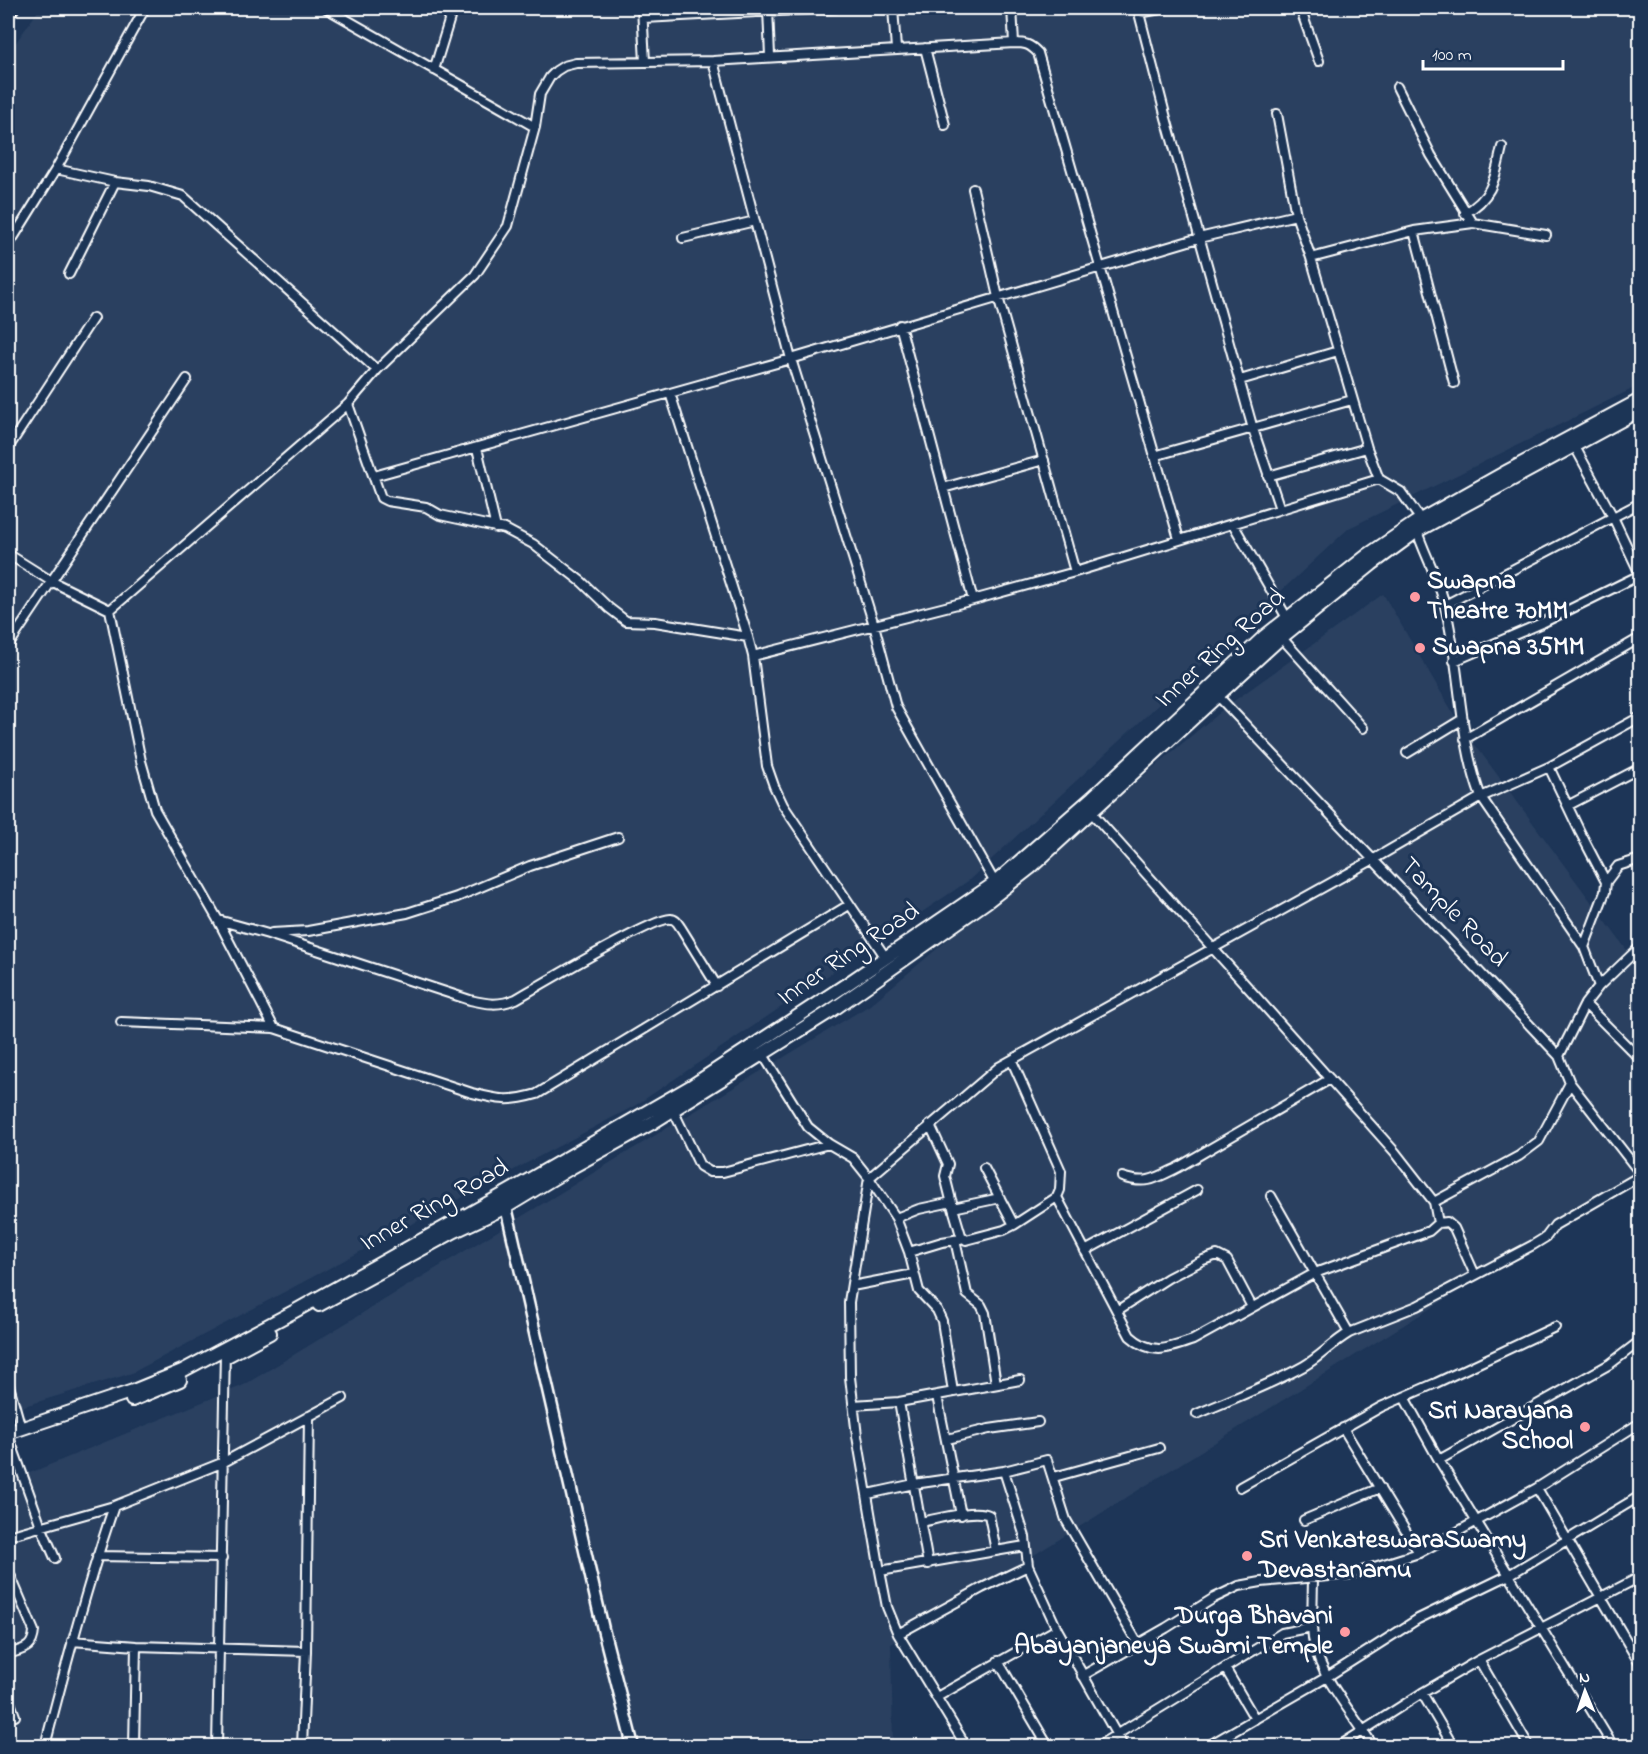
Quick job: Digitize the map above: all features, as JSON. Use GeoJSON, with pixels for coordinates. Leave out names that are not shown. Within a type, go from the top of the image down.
{"type":"FeatureCollection","features":[{"type":"Feature","properties":{"kind":"main road","name":"Inner Ring Road"},"geometry":{"type":"LineString","coordinates":[[8,1438],[158,1390],[690,1087],[1000,886],[1265,636],[1368,555],[1506,472],[1641,400]]}},
{"type":"Feature","properties":{"kind":"main road","name":"Inner Ring Road"},"geometry":{"type":"LineString","coordinates":[[8,1438],[21,1428],[133,1391],[225,1353],[246,1347],[455,1231],[506,1207],[673,1110],[827,1014],[1054,848],[1281,638],[1418,525],[1641,410]]}},
{"type":"Feature","properties":{"kind":"street"},"geometry":{"type":"LineString","coordinates":[[8,246],[56,169],[145,8]]}},
{"type":"Feature","properties":{"kind":"street"},"geometry":{"type":"LineString","coordinates":[[326,8],[535,128]]}},
{"type":"Feature","properties":{"kind":"street"},"geometry":{"type":"LineString","coordinates":[[434,70],[453,8]]}},
{"type":"Feature","properties":{"kind":"street"},"geometry":{"type":"LineString","coordinates":[[642,8],[645,62]]}},
{"type":"Feature","properties":{"kind":"street"},"geometry":{"type":"LineString","coordinates":[[644,18],[769,9],[835,8]]}},
{"type":"Feature","properties":{"kind":"street"},"geometry":{"type":"LineString","coordinates":[[893,8],[896,49]]}},
{"type":"Feature","properties":{"kind":"street"},"geometry":{"type":"LineString","coordinates":[[1012,8],[1014,43]]}},
{"type":"Feature","properties":{"kind":"street"},"geometry":{"type":"LineString","coordinates":[[1166,8],[1139,13],[1253,429],[1280,509]]}},
{"type":"Feature","properties":{"kind":"street"},"geometry":{"type":"LineString","coordinates":[[1300,8],[1319,61]]}},
{"type":"Feature","properties":{"kind":"street"},"geometry":{"type":"LineString","coordinates":[[769,9],[771,56]]}},
{"type":"Feature","properties":{"kind":"street"},"geometry":{"type":"LineString","coordinates":[[110,610],[348,404],[377,370],[476,275],[508,226],[535,128],[540,94],[550,76],[564,66],[576,63],[713,60],[1014,43],[1026,43],[1032,46],[1038,53],[1179,539]]}},
{"type":"Feature","properties":{"kind":"street"},"geometry":{"type":"LineString","coordinates":[[925,48],[945,125]]}},
{"type":"Feature","properties":{"kind":"street"},"geometry":{"type":"LineString","coordinates":[[713,60],[791,359],[874,625],[896,707],[1000,886]]}},
{"type":"Feature","properties":{"kind":"street"},"geometry":{"type":"LineString","coordinates":[[1397,87],[1431,155],[1473,223]]}},
{"type":"Feature","properties":{"kind":"street"},"geometry":{"type":"LineString","coordinates":[[1277,114],[1296,215],[1367,447],[1378,479],[1401,492],[1418,525],[1445,605],[1466,739],[1474,778],[1481,797],[1584,948],[1599,986]]}},
{"type":"Feature","properties":{"kind":"street"},"geometry":{"type":"LineString","coordinates":[[1466,213],[1477,206],[1492,187],[1502,147]]}},
{"type":"Feature","properties":{"kind":"street"},"geometry":{"type":"LineString","coordinates":[[56,169],[115,182],[149,186],[183,196],[377,370]]}},
{"type":"Feature","properties":{"kind":"street"},"geometry":{"type":"LineString","coordinates":[[69,274],[115,182]]}},
{"type":"Feature","properties":{"kind":"street"},"geometry":{"type":"LineString","coordinates":[[973,189],[998,297],[1075,572]]}},
{"type":"Feature","properties":{"kind":"street"},"geometry":{"type":"LineString","coordinates":[[374,476],[791,359],[1199,238],[1296,215]]}},
{"type":"Feature","properties":{"kind":"street"},"geometry":{"type":"LineString","coordinates":[[683,238],[755,221]]}},
{"type":"Feature","properties":{"kind":"street"},"geometry":{"type":"LineString","coordinates":[[1311,258],[1414,231],[1473,223],[1546,235]]}},
{"type":"Feature","properties":{"kind":"street"},"geometry":{"type":"LineString","coordinates":[[1414,231],[1454,383]]}},
{"type":"Feature","properties":{"kind":"street"},"geometry":{"type":"LineString","coordinates":[[8,448],[93,318]]}},
{"type":"Feature","properties":{"kind":"street"},"geometry":{"type":"LineString","coordinates":[[900,326],[973,600]]}},
{"type":"Feature","properties":{"kind":"street"},"geometry":{"type":"LineString","coordinates":[[1240,380],[1338,351]]}},
{"type":"Feature","properties":{"kind":"street"},"geometry":{"type":"LineString","coordinates":[[8,646],[187,379]]}},
{"type":"Feature","properties":{"kind":"street"},"geometry":{"type":"LineString","coordinates":[[670,393],[748,637],[753,656],[767,766],[774,786],[783,805],[886,958]]}},
{"type":"Feature","properties":{"kind":"street"},"geometry":{"type":"LineString","coordinates":[[1154,456],[1352,400]]}},
{"type":"Feature","properties":{"kind":"street"},"geometry":{"type":"LineString","coordinates":[[348,404],[381,498],[426,507],[440,515],[505,529],[533,544],[582,582],[626,621],[655,622],[748,637]]}},
{"type":"Feature","properties":{"kind":"street"},"geometry":{"type":"LineString","coordinates":[[1454,661],[1542,623],[1641,575],[1574,445]]}},
{"type":"Feature","properties":{"kind":"street"},"geometry":{"type":"LineString","coordinates":[[477,447],[496,528]]}},
{"type":"Feature","properties":{"kind":"street"},"geometry":{"type":"LineString","coordinates":[[1268,476],[1367,447]]}},
{"type":"Feature","properties":{"kind":"street"},"geometry":{"type":"LineString","coordinates":[[943,488],[1044,460]]}},
{"type":"Feature","properties":{"kind":"street"},"geometry":{"type":"LineString","coordinates":[[753,656],[1075,572],[1378,479]]}},
{"type":"Feature","properties":{"kind":"street"},"geometry":{"type":"LineString","coordinates":[[1445,605],[1641,503]]}},
{"type":"Feature","properties":{"kind":"street"},"geometry":{"type":"LineString","coordinates":[[1233,524],[1287,618]]}},
{"type":"Feature","properties":{"kind":"street"},"geometry":{"type":"LineString","coordinates":[[8,554],[51,581],[110,610]]}},
{"type":"Feature","properties":{"kind":"street"},"geometry":{"type":"LineString","coordinates":[[110,610],[155,810],[218,920],[274,1028]]}},
{"type":"Feature","properties":{"kind":"street"},"geometry":{"type":"LineString","coordinates":[[1281,638],[1363,728]]}},
{"type":"Feature","properties":{"kind":"street"},"geometry":{"type":"LineString","coordinates":[[1466,739],[1641,639]]}},
{"type":"Feature","properties":{"kind":"street","name":"Tample Road"},"geometry":{"type":"LineString","coordinates":[[1218,696],[1559,1056],[1570,1083],[1641,1174]]}},
{"type":"Feature","properties":{"kind":"street"},"geometry":{"type":"LineString","coordinates":[[966,1746],[898,1634],[887,1607],[880,1571],[850,1377],[849,1314],[869,1178],[999,1067],[1481,797],[1549,767],[1641,717]]}},
{"type":"Feature","properties":{"kind":"street"},"geometry":{"type":"LineString","coordinates":[[1407,753],[1463,719]]}},
{"type":"Feature","properties":{"kind":"street"},"geometry":{"type":"LineString","coordinates":[[1549,767],[1606,882]]}},
{"type":"Feature","properties":{"kind":"street"},"geometry":{"type":"LineString","coordinates":[[1569,805],[1641,768]]}},
{"type":"Feature","properties":{"kind":"street"},"geometry":{"type":"LineString","coordinates":[[1091,812],[1395,1152],[1434,1202],[1438,1223]]}},
{"type":"Feature","properties":{"kind":"street"},"geometry":{"type":"LineString","coordinates":[[268,934],[308,931],[407,913],[457,897],[530,866],[618,837]]}},
{"type":"Feature","properties":{"kind":"street"},"geometry":{"type":"LineString","coordinates":[[1584,948],[1605,892],[1606,882],[1618,866],[1641,859]]}},
{"type":"Feature","properties":{"kind":"street"},"geometry":{"type":"LineString","coordinates":[[121,1022],[274,1028],[472,1093],[498,1100],[517,1100],[537,1094],[849,905]]}},
{"type":"Feature","properties":{"kind":"street"},"geometry":{"type":"LineString","coordinates":[[218,920],[492,1005],[505,1004],[516,999],[656,922],[671,919],[675,920],[681,928],[717,986]]}},
{"type":"Feature","properties":{"kind":"street"},"geometry":{"type":"LineString","coordinates":[[1559,1056],[1585,1004],[1599,986],[1641,946]]}},
{"type":"Feature","properties":{"kind":"street"},"geometry":{"type":"LineString","coordinates":[[1585,1004],[1639,1054]]}},
{"type":"Feature","properties":{"kind":"street"},"geometry":{"type":"LineString","coordinates":[[762,1053],[808,1127],[829,1144],[853,1158],[896,1218],[909,1251],[919,1291],[936,1310],[942,1321],[954,1392]]}},
{"type":"Feature","properties":{"kind":"street"},"geometry":{"type":"LineString","coordinates":[[1012,1061],[1059,1163],[1061,1178],[1057,1197],[1130,1336],[1139,1344],[1154,1350],[1171,1348],[1192,1340],[1315,1273],[1430,1231],[1438,1223],[1447,1222],[1454,1228],[1475,1275]]}},
{"type":"Feature","properties":{"kind":"street"},"geometry":{"type":"LineString","coordinates":[[1122,1177],[1134,1181],[1151,1181],[1330,1079]]}},
{"type":"Feature","properties":{"kind":"street"},"geometry":{"type":"LineString","coordinates":[[1434,1202],[1519,1156],[1539,1141],[1570,1083]]}},
{"type":"Feature","properties":{"kind":"street"},"geometry":{"type":"LineString","coordinates":[[673,1110],[700,1166],[710,1172],[723,1172],[829,1144]]}},
{"type":"Feature","properties":{"kind":"street"},"geometry":{"type":"LineString","coordinates":[[930,1125],[948,1164],[945,1176],[959,1239],[967,1294],[981,1305],[986,1313],[996,1384]]}},
{"type":"Feature","properties":{"kind":"street"},"geometry":{"type":"LineString","coordinates":[[984,1168],[1014,1225]]}},
{"type":"Feature","properties":{"kind":"street"},"geometry":{"type":"LineString","coordinates":[[1197,1414],[1304,1366],[1348,1333],[1417,1305],[1533,1245],[1546,1237],[1555,1225],[1641,1174]]}},
{"type":"Feature","properties":{"kind":"street"},"geometry":{"type":"LineString","coordinates":[[1085,1251],[1197,1190]]}},
{"type":"Feature","properties":{"kind":"street"},"geometry":{"type":"LineString","coordinates":[[508,1192],[506,1207],[601,1621],[633,1746]]}},
{"type":"Feature","properties":{"kind":"street"},"geometry":{"type":"LineString","coordinates":[[1271,1196],[1348,1333]]}},
{"type":"Feature","properties":{"kind":"street"},"geometry":{"type":"LineString","coordinates":[[909,1251],[959,1239],[974,1239],[1014,1225],[1057,1197]]}},
{"type":"Feature","properties":{"kind":"street"},"geometry":{"type":"LineString","coordinates":[[896,1218],[919,1209],[1000,1198]]}},
{"type":"Feature","properties":{"kind":"street"},"geometry":{"type":"LineString","coordinates":[[1118,1310],[1168,1278],[1217,1255],[1227,1260],[1251,1307]]}},
{"type":"Feature","properties":{"kind":"street"},"geometry":{"type":"LineString","coordinates":[[852,1286],[914,1274]]}},
{"type":"Feature","properties":{"kind":"street"},"geometry":{"type":"LineString","coordinates":[[1240,1487],[1381,1407],[1555,1327]]}},
{"type":"Feature","properties":{"kind":"street"},"geometry":{"type":"LineString","coordinates":[[1439,1460],[1610,1364],[1641,1341]]}},
{"type":"Feature","properties":{"kind":"street"},"geometry":{"type":"LineString","coordinates":[[217,1746],[225,1353]]}},
{"type":"Feature","properties":{"kind":"street"},"geometry":{"type":"LineString","coordinates":[[853,1406],[899,1402],[1020,1380]]}},
{"type":"Feature","properties":{"kind":"street"},"geometry":{"type":"LineString","coordinates":[[8,1382],[21,1428]]}},
{"type":"Feature","properties":{"kind":"street"},"geometry":{"type":"LineString","coordinates":[[937,1396],[962,1515]]}},
{"type":"Feature","properties":{"kind":"street"},"geometry":{"type":"LineString","coordinates":[[1404,1397],[1439,1460],[1613,1746]]}},
{"type":"Feature","properties":{"kind":"street"},"geometry":{"type":"LineString","coordinates":[[8,1536],[114,1506],[224,1462],[343,1398]]}},
{"type":"Feature","properties":{"kind":"street"},"geometry":{"type":"LineString","coordinates":[[899,1402],[928,1564]]}},
{"type":"Feature","properties":{"kind":"street"},"geometry":{"type":"LineString","coordinates":[[302,1746],[306,1651],[309,1416]]}},
{"type":"Feature","properties":{"kind":"street"},"geometry":{"type":"LineString","coordinates":[[947,1439],[989,1429],[1038,1422]]}},
{"type":"Feature","properties":{"kind":"street"},"geometry":{"type":"LineString","coordinates":[[1082,1676],[1214,1598],[1239,1586],[1261,1581],[1353,1574],[1419,1553],[1538,1488],[1641,1423]]}},
{"type":"Feature","properties":{"kind":"street"},"geometry":{"type":"LineString","coordinates":[[1343,1428],[1419,1553]]}},
{"type":"Feature","properties":{"kind":"street"},"geometry":{"type":"LineString","coordinates":[[8,1438],[55,1558]]}},
{"type":"Feature","properties":{"kind":"street"},"geometry":{"type":"LineString","coordinates":[[1054,1477],[1159,1448]]}},
{"type":"Feature","properties":{"kind":"street"},"geometry":{"type":"LineString","coordinates":[[868,1494],[1004,1471],[1047,1460],[1066,1520],[1138,1644]]}},
{"type":"Feature","properties":{"kind":"street"},"geometry":{"type":"LineString","coordinates":[[1004,1471],[1025,1538],[1028,1566],[1056,1629],[1123,1746]]}},
{"type":"Feature","properties":{"kind":"street"},"geometry":{"type":"LineString","coordinates":[[1304,1521],[1380,1488]]}},
{"type":"Feature","properties":{"kind":"street"},"geometry":{"type":"LineString","coordinates":[[1538,1488],[1641,1664]]}},
{"type":"Feature","properties":{"kind":"street"},"geometry":{"type":"LineString","coordinates":[[1208,1746],[1327,1677],[1418,1619],[1509,1575],[1641,1496]]}},
{"type":"Feature","properties":{"kind":"street"},"geometry":{"type":"LineString","coordinates":[[45,1746],[72,1641],[114,1506]]}},
{"type":"Feature","properties":{"kind":"street"},"geometry":{"type":"LineString","coordinates":[[921,1522],[979,1512],[989,1515],[996,1551]]}},
{"type":"Feature","properties":{"kind":"street"},"geometry":{"type":"LineString","coordinates":[[880,1571],[1025,1546]]}},
{"type":"Feature","properties":{"kind":"street"},"geometry":{"type":"LineString","coordinates":[[97,1556],[222,1558]]}},
{"type":"Feature","properties":{"kind":"street"},"geometry":{"type":"LineString","coordinates":[[898,1634],[982,1588],[1028,1566]]}},
{"type":"Feature","properties":{"kind":"street"},"geometry":{"type":"LineString","coordinates":[[8,1570],[34,1631],[34,1640],[29,1646],[8,1654]]}},
{"type":"Feature","properties":{"kind":"street"},"geometry":{"type":"LineString","coordinates":[[1339,1746],[1479,1660],[1641,1577]]}},
{"type":"Feature","properties":{"kind":"street"},"geometry":{"type":"LineString","coordinates":[[1313,1578],[1312,1644],[1327,1677],[1373,1746]]}},
{"type":"Feature","properties":{"kind":"street"},"geometry":{"type":"LineString","coordinates":[[1098,1746],[1282,1633],[1312,1627]]}},
{"type":"Feature","properties":{"kind":"street"},"geometry":{"type":"LineString","coordinates":[[937,1697],[1056,1629]]}},
{"type":"Feature","properties":{"kind":"street"},"geometry":{"type":"LineString","coordinates":[[72,1641],[136,1646],[306,1651]]}},
{"type":"Feature","properties":{"kind":"street"},"geometry":{"type":"LineString","coordinates":[[134,1746],[136,1646]]}},
{"type":"Feature","properties":{"kind":"street"},"geometry":{"type":"LineString","coordinates":[[1479,1660],[1529,1746]]}},
{"type":"Feature","properties":{"kind":"street"},"geometry":{"type":"LineString","coordinates":[[998,1661],[1048,1746]]}},
{"type":"Feature","properties":{"kind":"street"},"geometry":{"type":"LineString","coordinates":[[1225,1668],[1255,1719]]}},
{"type":"Feature","properties":{"kind":"street"},"geometry":{"type":"LineString","coordinates":[[1422,1693],[1454,1746]]}},
{"type":"Feature","properties":{"kind":"street"},"geometry":{"type":"LineString","coordinates":[[8,1697],[15,1716]]}},
{"type":"Feature","properties":{"kind":"shaded area"},"geometry":{"type":"Polygon","coordinates":[[[40,8],[1640,8],[1640,385],[1349,528],[968,881],[636,1105],[132,1373],[8,1411],[8,54],[40,8]]]}},
{"type":"Feature","properties":{"kind":"shaded area"},"geometry":{"type":"Polygon","coordinates":[[[1383,594],[1459,723],[1640,968],[1640,1178],[891,1644],[893,1746],[8,1746],[8,1482],[244,1385],[870,1005],[1227,706],[1383,594]]]}},
{"type":"Feature","properties":{"kind":"railway"},"geometry":{"type":"LineString","coordinates":[[8,26],[20,8]]}},
{"type":"Feature","properties":{"kind":"place","name":"Swapna Theatre 70MM"},"geometry":{"type":"Point","coordinates":[1415,597]}},
{"type":"Feature","properties":{"kind":"place","name":"Swapna 35MM"},"geometry":{"type":"Point","coordinates":[1420,648]}},
{"type":"Feature","properties":{"kind":"place","name":"Sri Narayana School"},"geometry":{"type":"Point","coordinates":[1585,1427]}},
{"type":"Feature","properties":{"kind":"place","name":"Sri VenkateswaraSwamy Devastanamu"},"geometry":{"type":"Point","coordinates":[1247,1556]}},
{"type":"Feature","properties":{"kind":"place","name":"Durga Bhavani Abayanjaneya Swami Temple"},"geometry":{"type":"Point","coordinates":[1345,1632]}}]}
